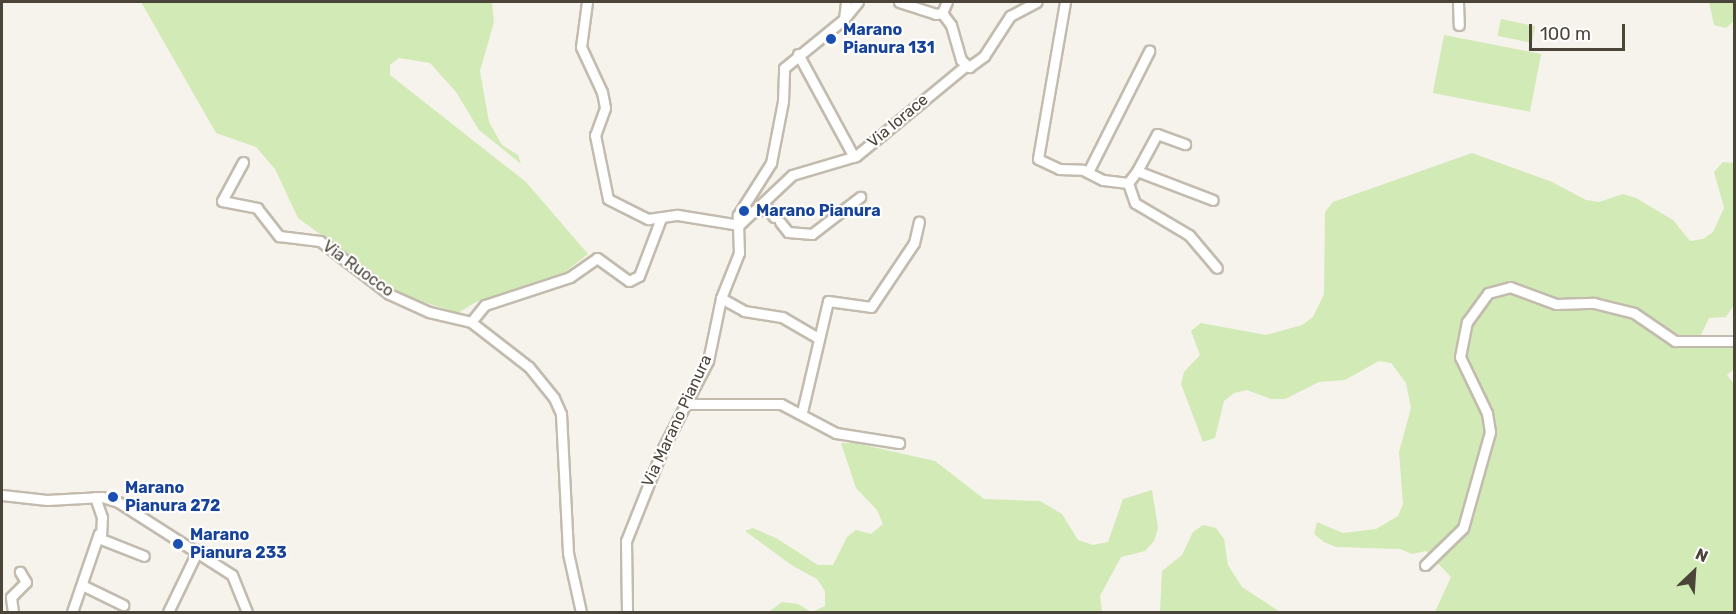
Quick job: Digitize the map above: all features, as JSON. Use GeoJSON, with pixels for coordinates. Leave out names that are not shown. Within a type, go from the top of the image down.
{"type":"FeatureCollection","features":[{"type":"Feature","properties":{"kind":"street"},"geometry":{"type":"LineString","coordinates":[[587,2],[581,47],[602,92],[605,108],[595,135],[608,199],[648,219],[678,215],[740,225]]}},
{"type":"Feature","properties":{"kind":"street"},"geometry":{"type":"LineString","coordinates":[[844,19],[846,2]]}},
{"type":"Feature","properties":{"kind":"street","name":"Via Marano Pianura"},"geometry":{"type":"LineString","coordinates":[[627,612],[626,542],[683,404],[708,361],[721,298],[739,253],[738,215],[744,202],[771,163],[783,101],[784,69],[798,54],[844,19],[858,2]]}},
{"type":"Feature","properties":{"kind":"street"},"geometry":{"type":"LineString","coordinates":[[899,2],[930,13],[942,13]]}},
{"type":"Feature","properties":{"kind":"street"},"geometry":{"type":"LineString","coordinates":[[942,13],[947,2]]}},
{"type":"Feature","properties":{"kind":"street","name":"Via Iorace"},"geometry":{"type":"LineString","coordinates":[[740,225],[792,175],[854,157],[964,67],[984,56],[1010,16],[1036,2]]}},
{"type":"Feature","properties":{"kind":"street"},"geometry":{"type":"LineString","coordinates":[[1065,2],[1038,159],[1059,170],[1088,172],[1103,180],[1128,183]]}},
{"type":"Feature","properties":{"kind":"street"},"geometry":{"type":"LineString","coordinates":[[1458,2],[1459,25]]}},
{"type":"Feature","properties":{"kind":"street"},"geometry":{"type":"LineString","coordinates":[[942,13],[951,25],[964,67]]}},
{"type":"Feature","properties":{"kind":"street"},"geometry":{"type":"LineString","coordinates":[[1088,172],[1149,51]]}},
{"type":"Feature","properties":{"kind":"street"},"geometry":{"type":"LineString","coordinates":[[798,54],[854,157]]}},
{"type":"Feature","properties":{"kind":"street"},"geometry":{"type":"LineString","coordinates":[[1128,183],[1157,134],[1185,144]]}},
{"type":"Feature","properties":{"kind":"street","name":"Via Ruocco"},"geometry":{"type":"LineString","coordinates":[[243,162],[222,201],[257,208],[279,236],[320,240],[389,294],[429,312],[471,322],[529,367],[561,414],[568,553],[581,612]]}},
{"type":"Feature","properties":{"kind":"street"},"geometry":{"type":"LineString","coordinates":[[1137,171],[1213,200]]}},
{"type":"Feature","properties":{"kind":"street"},"geometry":{"type":"LineString","coordinates":[[1128,183],[1135,203],[1189,235],[1217,268]]}},
{"type":"Feature","properties":{"kind":"street"},"geometry":{"type":"LineString","coordinates":[[752,212],[768,209],[788,232],[812,234],[860,197]]}},
{"type":"Feature","properties":{"kind":"street"},"geometry":{"type":"LineString","coordinates":[[471,322],[485,305],[570,277],[597,258],[629,280],[639,276],[662,218]]}},
{"type":"Feature","properties":{"kind":"street"},"geometry":{"type":"LineString","coordinates":[[802,412],[828,301],[871,307],[914,243],[919,222]]}},
{"type":"Feature","properties":{"kind":"street"},"geometry":{"type":"LineString","coordinates":[[1425,565],[1463,528],[1490,432],[1487,413],[1460,350],[1467,322],[1488,293],[1510,288],[1556,304],[1594,303],[1634,313],[1675,341],[1734,341]]}},
{"type":"Feature","properties":{"kind":"street"},"geometry":{"type":"LineString","coordinates":[[721,298],[744,311],[782,317],[818,338]]}},
{"type":"Feature","properties":{"kind":"street"},"geometry":{"type":"LineString","coordinates":[[683,404],[764,402],[802,412],[837,433],[899,443]]}},
{"type":"Feature","properties":{"kind":"street"},"geometry":{"type":"LineString","coordinates":[[2,495],[47,500],[95,497],[118,502],[198,550],[238,582],[247,612]]}},
{"type":"Feature","properties":{"kind":"street"},"geometry":{"type":"LineString","coordinates":[[72,612],[100,529],[102,517],[95,497]]}},
{"type":"Feature","properties":{"kind":"street"},"geometry":{"type":"LineString","coordinates":[[100,529],[101,539],[144,556]]}},
{"type":"Feature","properties":{"kind":"street"},"geometry":{"type":"LineString","coordinates":[[168,612],[198,550]]}},
{"type":"Feature","properties":{"kind":"street"},"geometry":{"type":"LineString","coordinates":[[13,612],[11,597],[26,582],[20,573]]}},
{"type":"Feature","properties":{"kind":"street"},"geometry":{"type":"LineString","coordinates":[[82,585],[123,605]]}},
{"type":"Feature","properties":{"kind":"green space"},"geometry":{"type":"Polygon","coordinates":[[[141,2],[492,2],[494,22],[480,71],[489,122],[502,145],[518,155],[521,164],[479,130],[456,92],[430,63],[399,58],[390,65],[390,75],[526,182],[588,254],[565,272],[476,302],[458,313],[404,296],[298,218],[275,169],[256,147],[216,133],[141,2]]]}},
{"type":"Feature","properties":{"kind":"green space"},"geometry":{"type":"Polygon","coordinates":[[[1709,2],[1734,2],[1734,21],[1726,28],[1714,25],[1709,2]]]}},
{"type":"Feature","properties":{"kind":"green space"},"geometry":{"type":"Polygon","coordinates":[[[1501,19],[1535,26],[1532,43],[1497,36],[1501,19]]]}},
{"type":"Feature","properties":{"kind":"green space"},"geometry":{"type":"Polygon","coordinates":[[[1444,35],[1541,54],[1530,112],[1433,93],[1444,35]]]}},
{"type":"Feature","properties":{"kind":"green space"},"geometry":{"type":"Polygon","coordinates":[[[1472,153],[1552,182],[1586,200],[1599,202],[1623,194],[1636,198],[1673,220],[1690,241],[1703,239],[1713,232],[1724,208],[1714,172],[1723,162],[1734,163],[1734,305],[1726,317],[1709,318],[1701,335],[1734,337],[1734,369],[1727,375],[1734,384],[1734,612],[1435,612],[1451,577],[1426,551],[1412,554],[1400,549],[1336,547],[1324,542],[1314,534],[1317,522],[1343,533],[1376,529],[1398,516],[1403,504],[1399,452],[1411,408],[1406,383],[1391,363],[1379,361],[1345,380],[1319,382],[1285,399],[1271,399],[1247,390],[1234,393],[1224,401],[1215,438],[1203,442],[1181,384],[1184,372],[1200,355],[1191,331],[1201,323],[1266,335],[1302,325],[1313,317],[1324,294],[1325,212],[1333,202],[1472,153]]]}},
{"type":"Feature","properties":{"kind":"green space"},"geometry":{"type":"Polygon","coordinates":[[[841,443],[855,443],[935,461],[984,499],[1040,501],[1062,514],[1078,540],[1093,545],[1108,542],[1123,499],[1152,490],[1158,528],[1154,541],[1145,551],[1121,557],[1100,596],[1102,612],[812,612],[825,606],[825,591],[817,579],[793,566],[745,531],[753,528],[776,538],[818,565],[833,565],[847,537],[856,530],[871,534],[883,524],[877,510],[856,488],[841,443]]]}},
{"type":"Feature","properties":{"kind":"green space"},"geometry":{"type":"Polygon","coordinates":[[[1203,525],[1216,528],[1224,539],[1228,565],[1242,587],[1280,612],[1160,612],[1162,571],[1182,555],[1193,532],[1203,525]]]}},
{"type":"Feature","properties":{"kind":"green space"},"geometry":{"type":"Polygon","coordinates":[[[782,602],[798,604],[811,612],[770,611],[782,602]]]}},
{"type":"Feature","properties":{"kind":"place","name":"Marano Pianura 131"},"geometry":{"type":"Point","coordinates":[831,39]}},
{"type":"Feature","properties":{"kind":"place","name":"Marano Pianura"},"geometry":{"type":"Point","coordinates":[744,211]}},
{"type":"Feature","properties":{"kind":"place","name":"Marano Pianura 272"},"geometry":{"type":"Point","coordinates":[113,497]}},
{"type":"Feature","properties":{"kind":"place","name":"Marano Pianura 233"},"geometry":{"type":"Point","coordinates":[178,544]}}]}
